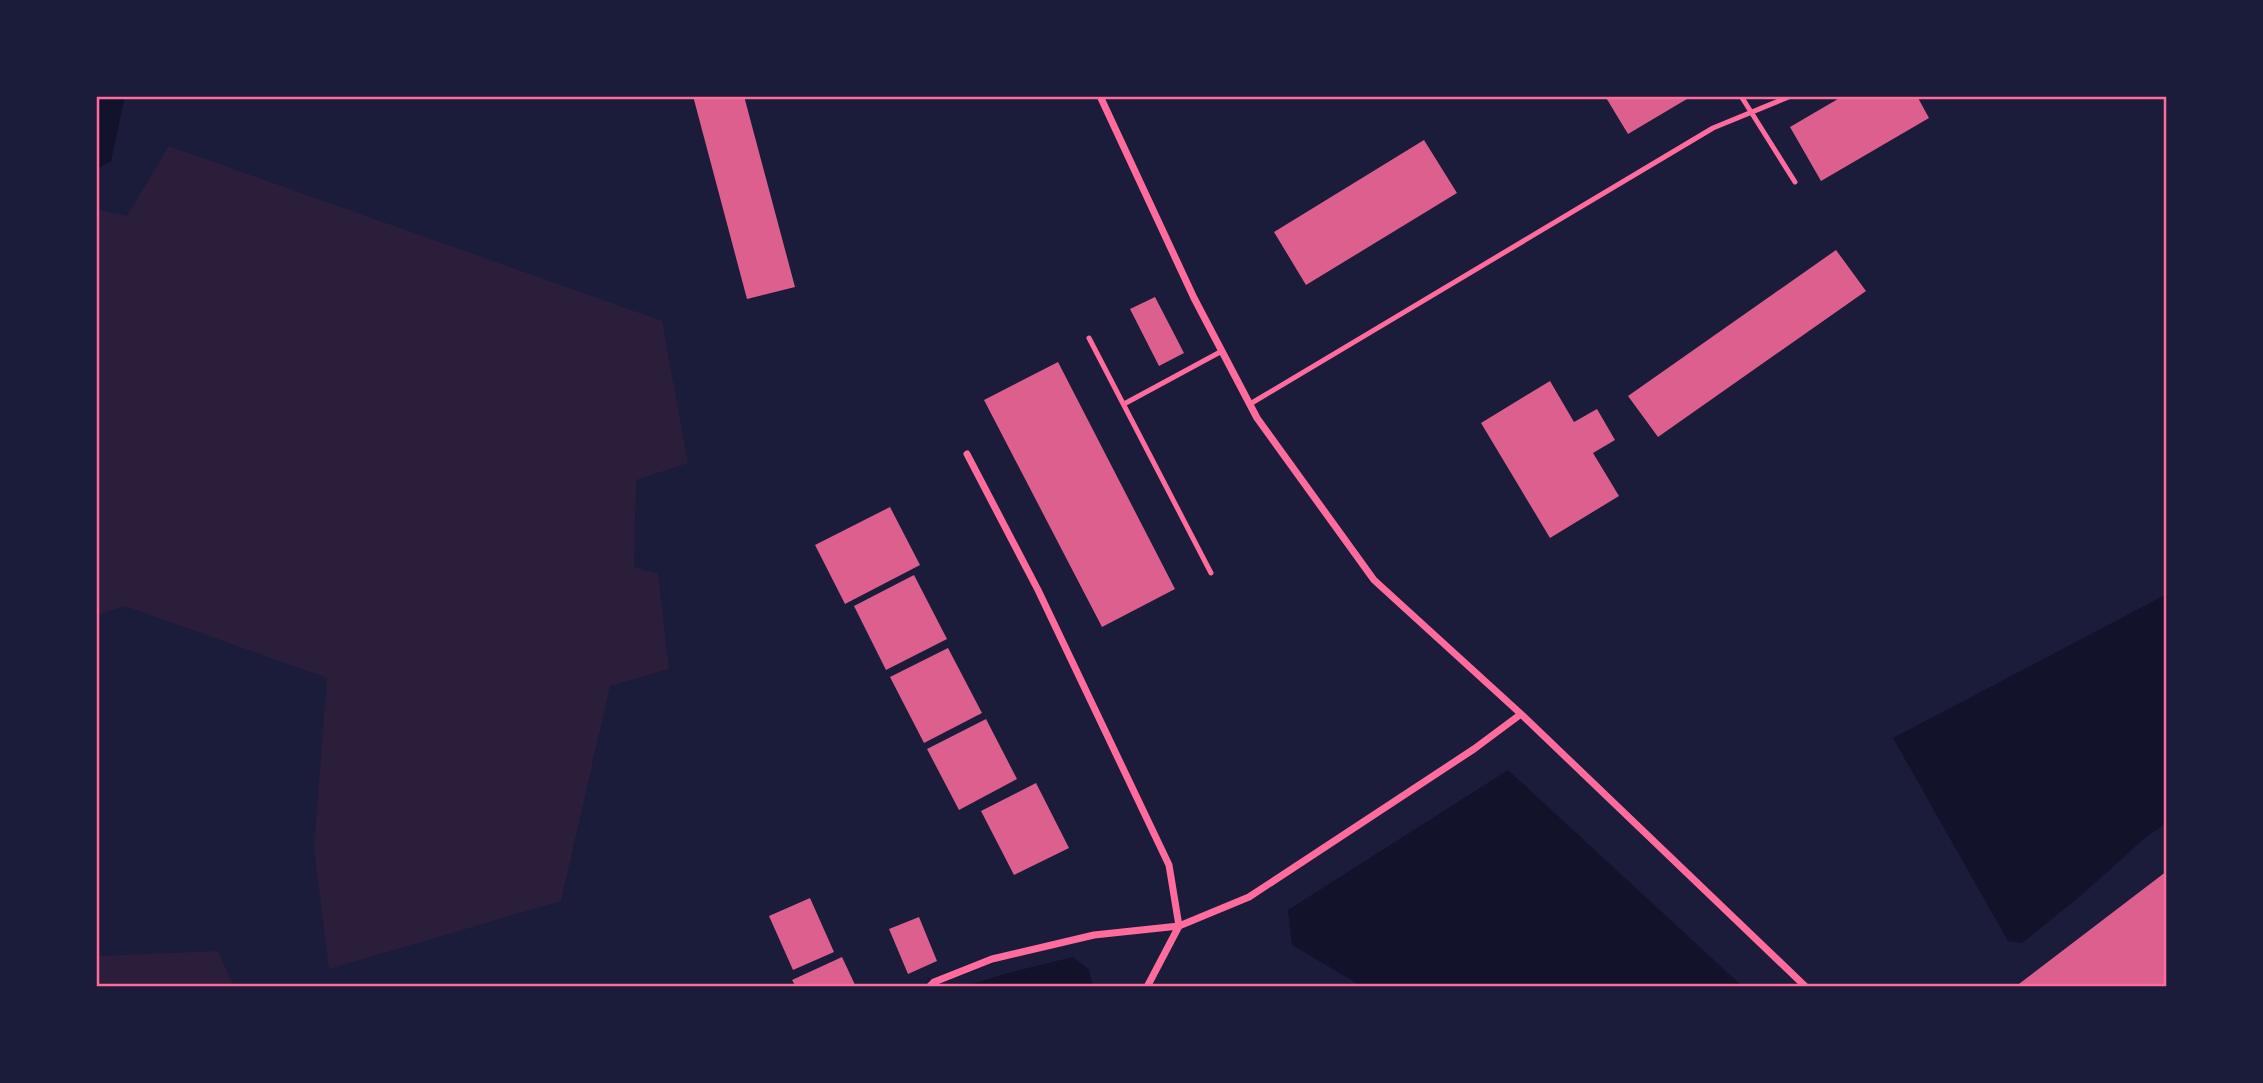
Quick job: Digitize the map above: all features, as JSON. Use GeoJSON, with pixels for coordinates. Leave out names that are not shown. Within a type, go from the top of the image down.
{"type":"FeatureCollection","features":[{"type":"Feature","properties":{"kind":"street"},"geometry":{"type":"LineString","coordinates":[[1100,96],[1194,298],[1257,418],[1374,580],[1521,714],[1806,987]]}},
{"type":"Feature","properties":{"kind":"street"},"geometry":{"type":"LineString","coordinates":[[967,454],[1038,590],[1169,865],[1179,926],[1147,987]]}},
{"type":"Feature","properties":{"kind":"street"},"geometry":{"type":"LineString","coordinates":[[929,987],[934,982],[992,959],[1094,935],[1179,926],[1249,897],[1474,749],[1521,714]]}},
{"type":"Feature","properties":{"kind":"lane"},"geometry":{"type":"LineString","coordinates":[[1741,96],[1795,182]]}},
{"type":"Feature","properties":{"kind":"lane"},"geometry":{"type":"LineString","coordinates":[[1250,404],[1713,128],[1791,96]]}},
{"type":"Feature","properties":{"kind":"lane"},"geometry":{"type":"LineString","coordinates":[[1089,338],[1211,573]]}},
{"type":"Feature","properties":{"kind":"lane"},"geometry":{"type":"LineString","coordinates":[[1124,404],[1222,351]]}},
{"type":"Feature","properties":{"kind":"shaded area"},"geometry":{"type":"Polygon","coordinates":[[[96,96],[125,96],[111,161],[96,170],[96,96]]]}},
{"type":"Feature","properties":{"kind":"shaded area"},"geometry":{"type":"Polygon","coordinates":[[[169,146],[662,321],[688,463],[636,480],[634,567],[658,574],[669,669],[610,686],[561,901],[329,969],[314,848],[327,678],[125,606],[96,615],[96,209],[127,216],[169,146]]]}},
{"type":"Feature","properties":{"kind":"shaded area"},"geometry":{"type":"Polygon","coordinates":[[[2167,594],[2167,823],[2147,836],[2084,893],[2022,943],[2008,941],[1893,738],[2167,594]]]}},
{"type":"Feature","properties":{"kind":"shaded area"},"geometry":{"type":"Polygon","coordinates":[[[1508,770],[1742,986],[1363,987],[1292,945],[1288,910],[1508,770]]]}},
{"type":"Feature","properties":{"kind":"shaded area"},"geometry":{"type":"Polygon","coordinates":[[[218,951],[234,987],[96,987],[96,956],[218,951]]]}},
{"type":"Feature","properties":{"kind":"shaded area"},"geometry":{"type":"Polygon","coordinates":[[[1073,957],[1089,970],[1093,987],[963,987],[1004,974],[1073,957]]]}},
{"type":"Feature","properties":{"kind":"building"},"geometry":{"type":"Polygon","coordinates":[[[693,96],[744,96],[795,287],[747,299],[693,96]]]}},
{"type":"Feature","properties":{"kind":"building"},"geometry":{"type":"Polygon","coordinates":[[[1605,96],[1692,96],[1628,134],[1605,96]]]}},
{"type":"Feature","properties":{"kind":"building"},"geometry":{"type":"Polygon","coordinates":[[[1843,96],[1917,96],[1929,118],[1821,181],[1790,127],[1843,96]]]}},
{"type":"Feature","properties":{"kind":"building"},"geometry":{"type":"Polygon","coordinates":[[[1424,140],[1457,193],[1306,285],[1274,232],[1424,140]]]}},
{"type":"Feature","properties":{"kind":"building"},"geometry":{"type":"Polygon","coordinates":[[[1836,250],[1866,291],[1658,437],[1628,396],[1836,250]]]}},
{"type":"Feature","properties":{"kind":"building"},"geometry":{"type":"Polygon","coordinates":[[[1155,297],[1184,353],[1159,366],[1130,309],[1155,297]]]}},
{"type":"Feature","properties":{"kind":"building"},"geometry":{"type":"Polygon","coordinates":[[[1058,362],[1175,589],[1102,627],[984,400],[1058,362]]]}},
{"type":"Feature","properties":{"kind":"building"},"geometry":{"type":"Polygon","coordinates":[[[1550,381],[1574,422],[1597,409],[1615,440],[1593,453],[1619,496],[1550,538],[1481,423],[1550,381]]]}},
{"type":"Feature","properties":{"kind":"building"},"geometry":{"type":"Polygon","coordinates":[[[890,507],[920,565],[845,604],[815,545],[890,507]]]}},
{"type":"Feature","properties":{"kind":"building"},"geometry":{"type":"Polygon","coordinates":[[[914,575],[947,639],[886,670],[854,606],[914,575]]]}},
{"type":"Feature","properties":{"kind":"building"},"geometry":{"type":"Polygon","coordinates":[[[948,648],[982,713],[924,743],[890,677],[948,648]]]}},
{"type":"Feature","properties":{"kind":"building"},"geometry":{"type":"Polygon","coordinates":[[[986,719],[1017,779],[959,810],[927,749],[986,719]]]}},
{"type":"Feature","properties":{"kind":"building"},"geometry":{"type":"Polygon","coordinates":[[[1036,783],[1069,848],[1014,875],[981,811],[1036,783]]]}},
{"type":"Feature","properties":{"kind":"building"},"geometry":{"type":"Polygon","coordinates":[[[2167,871],[2167,987],[2015,987],[2167,871]]]}},
{"type":"Feature","properties":{"kind":"building"},"geometry":{"type":"Polygon","coordinates":[[[810,898],[834,952],[793,970],[769,916],[810,898]]]}},
{"type":"Feature","properties":{"kind":"building"},"geometry":{"type":"Polygon","coordinates":[[[919,917],[937,961],[908,974],[889,929],[919,917]]]}},
{"type":"Feature","properties":{"kind":"building"},"geometry":{"type":"Polygon","coordinates":[[[842,957],[856,987],[796,987],[792,980],[842,957]]]}}]}
